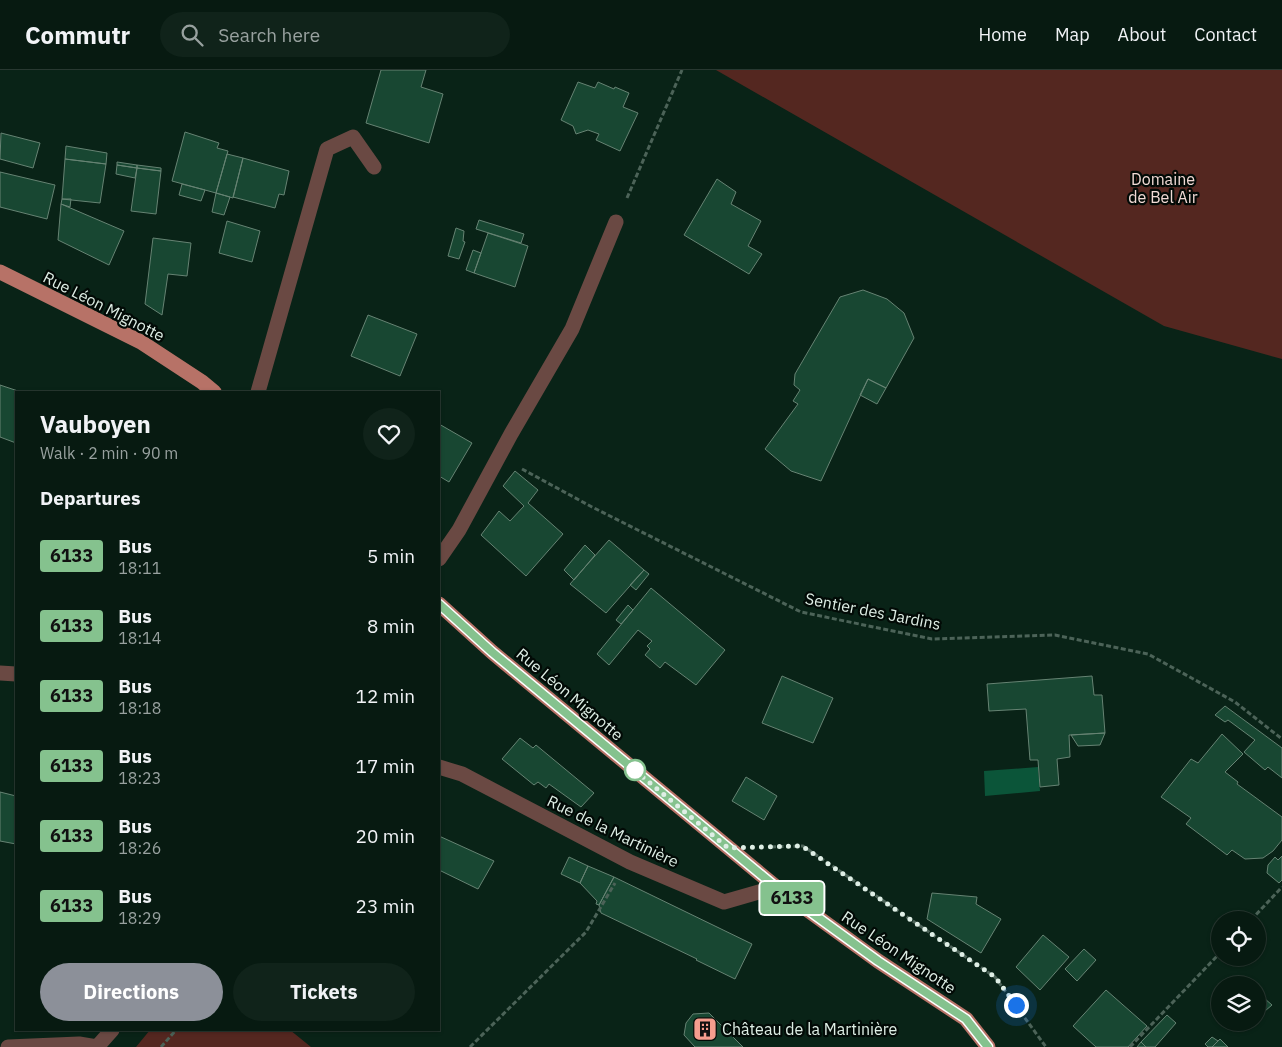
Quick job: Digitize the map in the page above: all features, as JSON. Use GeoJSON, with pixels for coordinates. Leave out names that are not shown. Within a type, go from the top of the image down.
{"type":"FeatureCollection","features":[{"type":"Feature","properties":{"kind":"main road","name":"Rue Léon Mignotte"},"geometry":{"type":"LineString","coordinates":[[0,272],[141,342],[213,391]]}},
{"type":"Feature","properties":{"kind":"main road","name":"Rue Léon Mignotte"},"geometry":{"type":"LineString","coordinates":[[440,605],[492,652],[776,887],[878,961],[966,1019],[988,1047]]}},
{"type":"Feature","properties":{"kind":"street"},"geometry":{"type":"LineString","coordinates":[[258,391],[327,150],[354,137],[374,167]]}},
{"type":"Feature","properties":{"kind":"street"},"geometry":{"type":"LineString","coordinates":[[440,558],[459,530],[572,329],[616,222]]}},
{"type":"Feature","properties":{"kind":"street"},"geometry":{"type":"LineString","coordinates":[[0,673],[15,674]]}},
{"type":"Feature","properties":{"kind":"street","name":"Rue de la Martinière"},"geometry":{"type":"LineString","coordinates":[[440,768],[462,774],[630,862],[724,902],[776,887]]}},
{"type":"Feature","properties":{"kind":"street"},"geometry":{"type":"LineString","coordinates":[[8,1047],[79,1044],[97,1047],[111,1031]]}},
{"type":"Feature","properties":{"kind":"path"},"geometry":{"type":"LineString","coordinates":[[616,222],[682,70]]}},
{"type":"Feature","properties":{"kind":"path","name":"Sentier des Jardins"},"geometry":{"type":"LineString","coordinates":[[499,456],[592,507],[801,612],[932,639],[1055,635],[1148,654],[1235,702],[1282,740]]}},
{"type":"Feature","properties":{"kind":"path"},"geometry":{"type":"LineString","coordinates":[[728,848],[802,846],[995,977],[1046,1047]]}},
{"type":"Feature","properties":{"kind":"path"},"geometry":{"type":"LineString","coordinates":[[470,1047],[586,932],[617,879]]}},
{"type":"Feature","properties":{"kind":"path"},"geometry":{"type":"LineString","coordinates":[[1259,911],[1282,887]]}},
{"type":"Feature","properties":{"kind":"path"},"geometry":{"type":"LineString","coordinates":[[1130,1047],[1211,962]]}},
{"type":"Feature","properties":{"kind":"path"},"geometry":{"type":"LineString","coordinates":[[161,1047],[175,1031]]}},
{"type":"Feature","properties":{"kind":"green space","name":"Domaine de Bel Air"},"geometry":{"type":"Polygon","coordinates":[[[716,70],[1282,70],[1282,359],[1164,326],[716,70]]]}},
{"type":"Feature","properties":{"kind":"green space"},"geometry":{"type":"Polygon","coordinates":[[[149,1031],[291,1031],[311,1047],[136,1047],[149,1031]]]}},
{"type":"Feature","properties":{"kind":"shaded area"},"geometry":{"type":"Polygon","coordinates":[[[1038,767],[1040,791],[985,796],[984,771],[1038,767]]]}},
{"type":"Feature","properties":{"kind":"building"},"geometry":{"type":"Polygon","coordinates":[[[381,70],[426,70],[421,87],[443,94],[429,143],[366,123],[381,70]]]}},
{"type":"Feature","properties":{"kind":"building"},"geometry":{"type":"Polygon","coordinates":[[[578,82],[595,88],[598,82],[629,93],[623,107],[638,113],[620,151],[596,140],[599,134],[588,130],[576,134],[573,126],[561,120],[578,82]]]}},
{"type":"Feature","properties":{"kind":"building"},"geometry":{"type":"Polygon","coordinates":[[[185,132],[219,143],[217,148],[228,151],[216,193],[172,181],[185,132]]]}},
{"type":"Feature","properties":{"kind":"building"},"geometry":{"type":"Polygon","coordinates":[[[1,133],[40,143],[33,168],[0,159],[1,133]]]}},
{"type":"Feature","properties":{"kind":"building"},"geometry":{"type":"Polygon","coordinates":[[[66,146],[107,153],[106,164],[65,159],[66,146]]]}},
{"type":"Feature","properties":{"kind":"building"},"geometry":{"type":"Polygon","coordinates":[[[227,154],[243,158],[233,198],[216,193],[227,154]]]}},
{"type":"Feature","properties":{"kind":"building"},"geometry":{"type":"Polygon","coordinates":[[[243,158],[289,171],[284,195],[279,194],[275,208],[233,197],[243,158]]]}},
{"type":"Feature","properties":{"kind":"building"},"geometry":{"type":"Polygon","coordinates":[[[65,159],[106,164],[100,203],[62,199],[65,159]]]}},
{"type":"Feature","properties":{"kind":"building"},"geometry":{"type":"Polygon","coordinates":[[[117,162],[137,165],[137,168],[117,165],[117,162]]]}},
{"type":"Feature","properties":{"kind":"building"},"geometry":{"type":"Polygon","coordinates":[[[117,165],[137,168],[135,178],[116,174],[117,165]]]}},
{"type":"Feature","properties":{"kind":"building"},"geometry":{"type":"Polygon","coordinates":[[[137,165],[161,168],[161,171],[137,168],[137,165]]]}},
{"type":"Feature","properties":{"kind":"building"},"geometry":{"type":"Polygon","coordinates":[[[137,168],[161,171],[156,214],[131,211],[137,168]]]}},
{"type":"Feature","properties":{"kind":"building"},"geometry":{"type":"Polygon","coordinates":[[[0,172],[55,185],[47,219],[0,207],[0,172]]]}},
{"type":"Feature","properties":{"kind":"building"},"geometry":{"type":"Polygon","coordinates":[[[717,179],[736,192],[731,204],[761,221],[748,246],[762,254],[749,274],[684,235],[717,179]]]}},
{"type":"Feature","properties":{"kind":"building"},"geometry":{"type":"Polygon","coordinates":[[[182,184],[205,190],[201,201],[179,195],[182,184]]]}},
{"type":"Feature","properties":{"kind":"building"},"geometry":{"type":"Polygon","coordinates":[[[216,193],[230,197],[224,215],[212,212],[216,193]]]}},
{"type":"Feature","properties":{"kind":"building"},"geometry":{"type":"Polygon","coordinates":[[[62,199],[71,199],[70,207],[61,204],[62,199]]]}},
{"type":"Feature","properties":{"kind":"building"},"geometry":{"type":"Polygon","coordinates":[[[61,204],[124,231],[109,265],[58,240],[61,204]]]}},
{"type":"Feature","properties":{"kind":"building"},"geometry":{"type":"Polygon","coordinates":[[[479,220],[524,234],[521,243],[476,229],[479,220]]]}},
{"type":"Feature","properties":{"kind":"building"},"geometry":{"type":"Polygon","coordinates":[[[227,221],[260,231],[252,262],[219,253],[227,221]]]}},
{"type":"Feature","properties":{"kind":"building"},"geometry":{"type":"Polygon","coordinates":[[[456,228],[464,231],[463,241],[465,242],[459,259],[448,256],[456,228]]]}},
{"type":"Feature","properties":{"kind":"building"},"geometry":{"type":"Polygon","coordinates":[[[488,233],[528,246],[515,287],[474,273],[488,233]]]}},
{"type":"Feature","properties":{"kind":"building"},"geometry":{"type":"Polygon","coordinates":[[[153,238],[191,243],[187,276],[168,274],[162,315],[145,304],[153,238]]]}},
{"type":"Feature","properties":{"kind":"building"},"geometry":{"type":"Polygon","coordinates":[[[473,250],[481,253],[474,273],[466,270],[473,250]]]}},
{"type":"Feature","properties":{"kind":"building"},"geometry":{"type":"Polygon","coordinates":[[[863,290],[887,299],[904,313],[914,338],[886,388],[868,379],[821,481],[791,471],[765,449],[798,404],[793,401],[800,390],[794,385],[795,374],[840,297],[863,290]]]}},
{"type":"Feature","properties":{"kind":"building"},"geometry":{"type":"Polygon","coordinates":[[[368,315],[417,334],[400,376],[351,356],[368,315]]]}},
{"type":"Feature","properties":{"kind":"building"},"geometry":{"type":"Polygon","coordinates":[[[868,379],[886,388],[877,404],[860,395],[868,379]]]}},
{"type":"Feature","properties":{"kind":"building"},"geometry":{"type":"Polygon","coordinates":[[[0,385],[18,391],[15,391],[15,443],[0,437],[0,385]]]}},
{"type":"Feature","properties":{"kind":"building"},"geometry":{"type":"Polygon","coordinates":[[[440,425],[472,443],[449,482],[440,477],[440,425]]]}},
{"type":"Feature","properties":{"kind":"building"},"geometry":{"type":"Polygon","coordinates":[[[515,471],[538,490],[528,503],[563,534],[526,576],[481,535],[499,511],[510,521],[524,506],[503,486],[515,471]]]}},
{"type":"Feature","properties":{"kind":"building"},"geometry":{"type":"Polygon","coordinates":[[[609,540],[644,570],[606,613],[570,584],[609,540]]]}},
{"type":"Feature","properties":{"kind":"building"},"geometry":{"type":"Polygon","coordinates":[[[585,545],[595,555],[574,580],[564,570],[585,545]]]}},
{"type":"Feature","properties":{"kind":"building"},"geometry":{"type":"Polygon","coordinates":[[[644,570],[649,574],[636,590],[630,585],[644,570]]]}},
{"type":"Feature","properties":{"kind":"building"},"geometry":{"type":"Polygon","coordinates":[[[651,588],[725,650],[696,685],[665,662],[660,668],[645,655],[650,649],[647,646],[652,641],[638,630],[609,665],[597,654],[651,588]]]}},
{"type":"Feature","properties":{"kind":"building"},"geometry":{"type":"Polygon","coordinates":[[[628,605],[633,610],[621,624],[616,620],[628,605]]]}},
{"type":"Feature","properties":{"kind":"building"},"geometry":{"type":"Polygon","coordinates":[[[782,676],[833,698],[813,743],[762,723],[782,676]]]}},
{"type":"Feature","properties":{"kind":"building"},"geometry":{"type":"Polygon","coordinates":[[[1092,676],[1094,695],[1102,695],[1105,733],[1069,735],[1070,757],[1057,759],[1059,785],[1040,787],[1038,760],[1030,760],[1026,709],[989,711],[987,684],[1092,676]]]}},
{"type":"Feature","properties":{"kind":"building"},"geometry":{"type":"Polygon","coordinates":[[[1225,706],[1282,748],[1282,778],[1268,767],[1265,770],[1244,752],[1255,740],[1228,720],[1225,722],[1215,715],[1225,706]]]}},
{"type":"Feature","properties":{"kind":"building"},"geometry":{"type":"Polygon","coordinates":[[[1105,733],[1100,745],[1078,746],[1071,735],[1105,733]]]}},
{"type":"Feature","properties":{"kind":"building"},"geometry":{"type":"Polygon","coordinates":[[[1222,734],[1243,754],[1225,772],[1238,782],[1237,784],[1282,817],[1282,840],[1273,851],[1263,858],[1245,859],[1232,850],[1227,855],[1186,824],[1191,818],[1161,797],[1191,759],[1198,763],[1222,734]]]}},
{"type":"Feature","properties":{"kind":"building"},"geometry":{"type":"Polygon","coordinates":[[[520,738],[533,748],[536,745],[594,793],[581,807],[549,784],[546,788],[538,782],[534,785],[502,759],[520,738]]]}},
{"type":"Feature","properties":{"kind":"building"},"geometry":{"type":"Polygon","coordinates":[[[746,777],[777,796],[764,820],[732,801],[746,777]]]}},
{"type":"Feature","properties":{"kind":"building"},"geometry":{"type":"Polygon","coordinates":[[[0,792],[15,796],[15,844],[0,841],[0,792]]]}},
{"type":"Feature","properties":{"kind":"building"},"geometry":{"type":"Polygon","coordinates":[[[440,836],[494,861],[478,889],[440,870],[440,836]]]}},
{"type":"Feature","properties":{"kind":"building"},"geometry":{"type":"Polygon","coordinates":[[[1282,856],[1282,880],[1279,883],[1267,873],[1268,865],[1275,857],[1278,860],[1282,856]]]}},
{"type":"Feature","properties":{"kind":"building"},"geometry":{"type":"Polygon","coordinates":[[[569,857],[588,866],[580,883],[561,874],[569,857]]]}},
{"type":"Feature","properties":{"kind":"building"},"geometry":{"type":"Polygon","coordinates":[[[588,866],[614,877],[599,905],[596,904],[597,901],[580,883],[588,866]]]}},
{"type":"Feature","properties":{"kind":"building"},"geometry":{"type":"Polygon","coordinates":[[[614,877],[752,944],[735,979],[601,913],[599,905],[614,877]]]}},
{"type":"Feature","properties":{"kind":"building"},"geometry":{"type":"Polygon","coordinates":[[[932,893],[977,897],[976,904],[1001,919],[981,953],[927,919],[932,893]]]}},
{"type":"Feature","properties":{"kind":"building"},"geometry":{"type":"Polygon","coordinates":[[[1043,935],[1069,957],[1040,990],[1016,967],[1043,935]]]}},
{"type":"Feature","properties":{"kind":"building"},"geometry":{"type":"Polygon","coordinates":[[[1084,949],[1096,960],[1077,981],[1065,969],[1084,949]]]}},
{"type":"Feature","properties":{"kind":"building"},"geometry":{"type":"Polygon","coordinates":[[[1106,990],[1147,1026],[1128,1047],[1096,1047],[1073,1026],[1106,990]]]}},
{"type":"Feature","properties":{"kind":"building"},"geometry":{"type":"Polygon","coordinates":[[[1266,1000],[1272,1005],[1266,1010],[1266,1000]]]}},
{"type":"Feature","properties":{"kind":"building","name":"Château de la Martinière"},"geometry":{"type":"Polygon","coordinates":[[[709,1013],[743,1047],[695,1047],[684,1035],[686,1023],[693,1014],[709,1013]]]}},
{"type":"Feature","properties":{"kind":"building"},"geometry":{"type":"Polygon","coordinates":[[[1167,1015],[1176,1023],[1155,1047],[1146,1047],[1141,1042],[1167,1015]]]}},
{"type":"Feature","properties":{"kind":"building"},"geometry":{"type":"Polygon","coordinates":[[[1212,1037],[1218,1041],[1212,1047],[1208,1047],[1205,1044],[1212,1037]]]}},
{"type":"Feature","properties":{"kind":"building"},"geometry":{"type":"Polygon","coordinates":[[[1220,1039],[1228,1047],[1212,1047],[1220,1039]]]}},
{"type":"Feature","properties":{"kind":"building"},"geometry":{"type":"Polygon","coordinates":[[[1141,1042],[1146,1047],[1137,1047],[1141,1042]]]}},
{"type":"Feature","properties":{"kind":"bus line","name":"6133"},"geometry":{"type":"LineString","coordinates":[[440,605],[492,652],[776,887],[878,961],[966,1019],[988,1047]]}},
{"type":"Feature","properties":{"kind":"place","name":"Château de la Martinière"},"geometry":{"type":"Point","coordinates":[705,1029]}},
{"type":"Feature","properties":{"kind":"route"},"geometry":{"type":"LineString","coordinates":[[635,770],[632,768],[728,848],[802,846],[995,977],[1016,1005]]}}]}
